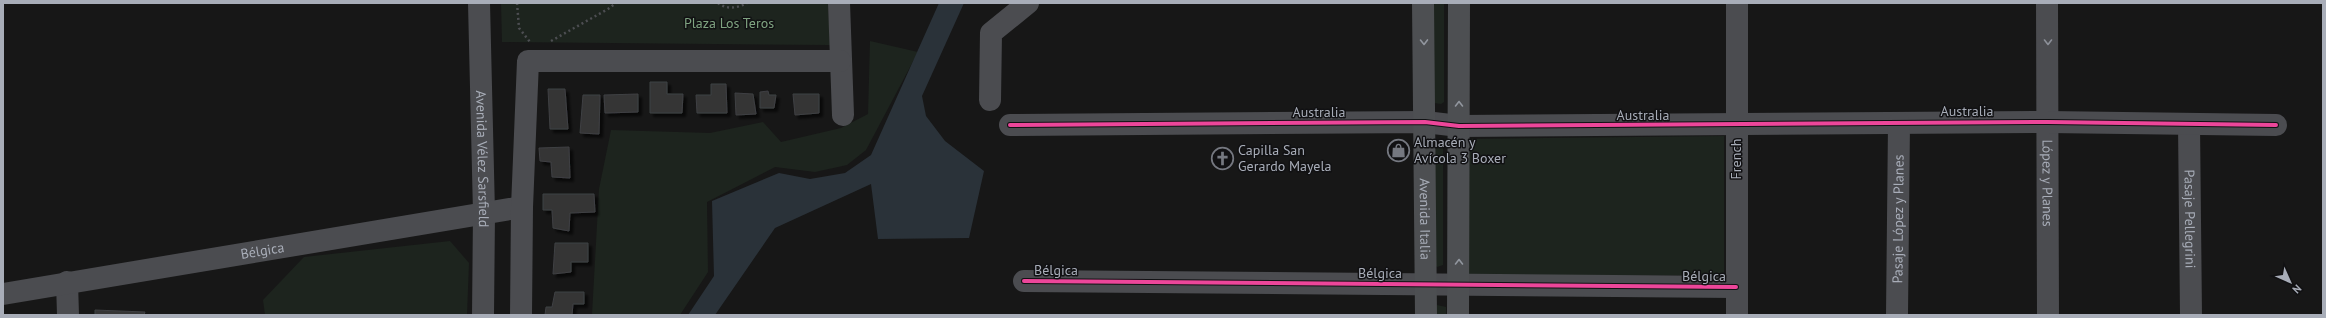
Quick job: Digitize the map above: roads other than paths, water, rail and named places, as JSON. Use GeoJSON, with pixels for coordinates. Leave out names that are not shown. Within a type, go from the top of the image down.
{"type":"FeatureCollection","features":[{"type":"Feature","properties":{"kind":"main road","name":"Avenida Italia"},"geometry":{"type":"LineString","coordinates":[[1423,3],[1426,315]]}},
{"type":"Feature","properties":{"kind":"main road"},"geometry":{"type":"LineString","coordinates":[[1458,315],[1459,3]]}},
{"type":"Feature","properties":{"kind":"street","name":"Avenida Vélez Sarsfield"},"geometry":{"type":"LineString","coordinates":[[479,3],[484,213],[484,315]]}},
{"type":"Feature","properties":{"kind":"street"},"geometry":{"type":"LineString","coordinates":[[839,3],[843,115]]}},
{"type":"Feature","properties":{"kind":"street"},"geometry":{"type":"LineString","coordinates":[[990,100],[991,34],[1028,3]]}},
{"type":"Feature","properties":{"kind":"street","name":"French"},"geometry":{"type":"LineString","coordinates":[[1737,3],[1737,315]]}},
{"type":"Feature","properties":{"kind":"street","name":"López y Planes"},"geometry":{"type":"LineString","coordinates":[[2047,3],[2048,315]]}},
{"type":"Feature","properties":{"kind":"street"},"geometry":{"type":"LineString","coordinates":[[521,315],[522,207],[528,61],[840,61]]}},
{"type":"Feature","properties":{"kind":"street","name":"Australia"},"geometry":{"type":"LineString","coordinates":[[1010,124],[1425,122],[1459,126],[2048,122],[2276,125]]}},
{"type":"Feature","properties":{"kind":"street","name":"Pasaje López y Planes"},"geometry":{"type":"LineString","coordinates":[[1897,315],[1899,123]]}},
{"type":"Feature","properties":{"kind":"street","name":"Pasaje Pellegrini"},"geometry":{"type":"LineString","coordinates":[[2189,124],[2192,315]]}},
{"type":"Feature","properties":{"kind":"street","name":"Bélgica"},"geometry":{"type":"LineString","coordinates":[[3,294],[67,282],[522,207]]}},
{"type":"Feature","properties":{"kind":"street","name":"Bélgica"},"geometry":{"type":"LineString","coordinates":[[1024,281],[1736,287]]}},
{"type":"Feature","properties":{"kind":"street"},"geometry":{"type":"LineString","coordinates":[[67,282],[68,315]]}},
{"type":"Feature","properties":{"kind":"place","name":"Almacén y Avícola 3 Boxer"},"geometry":{"type":"Point","coordinates":[1399,150]}},
{"type":"Feature","properties":{"kind":"place","name":"Capilla San Gerardo Mayela"},"geometry":{"type":"Point","coordinates":[1223,158]}},
{"type":"Feature","properties":{"kind":"park label","name":"Plaza Los Teros"},"geometry":{"type":"Point","coordinates":[729,23]}}]}
